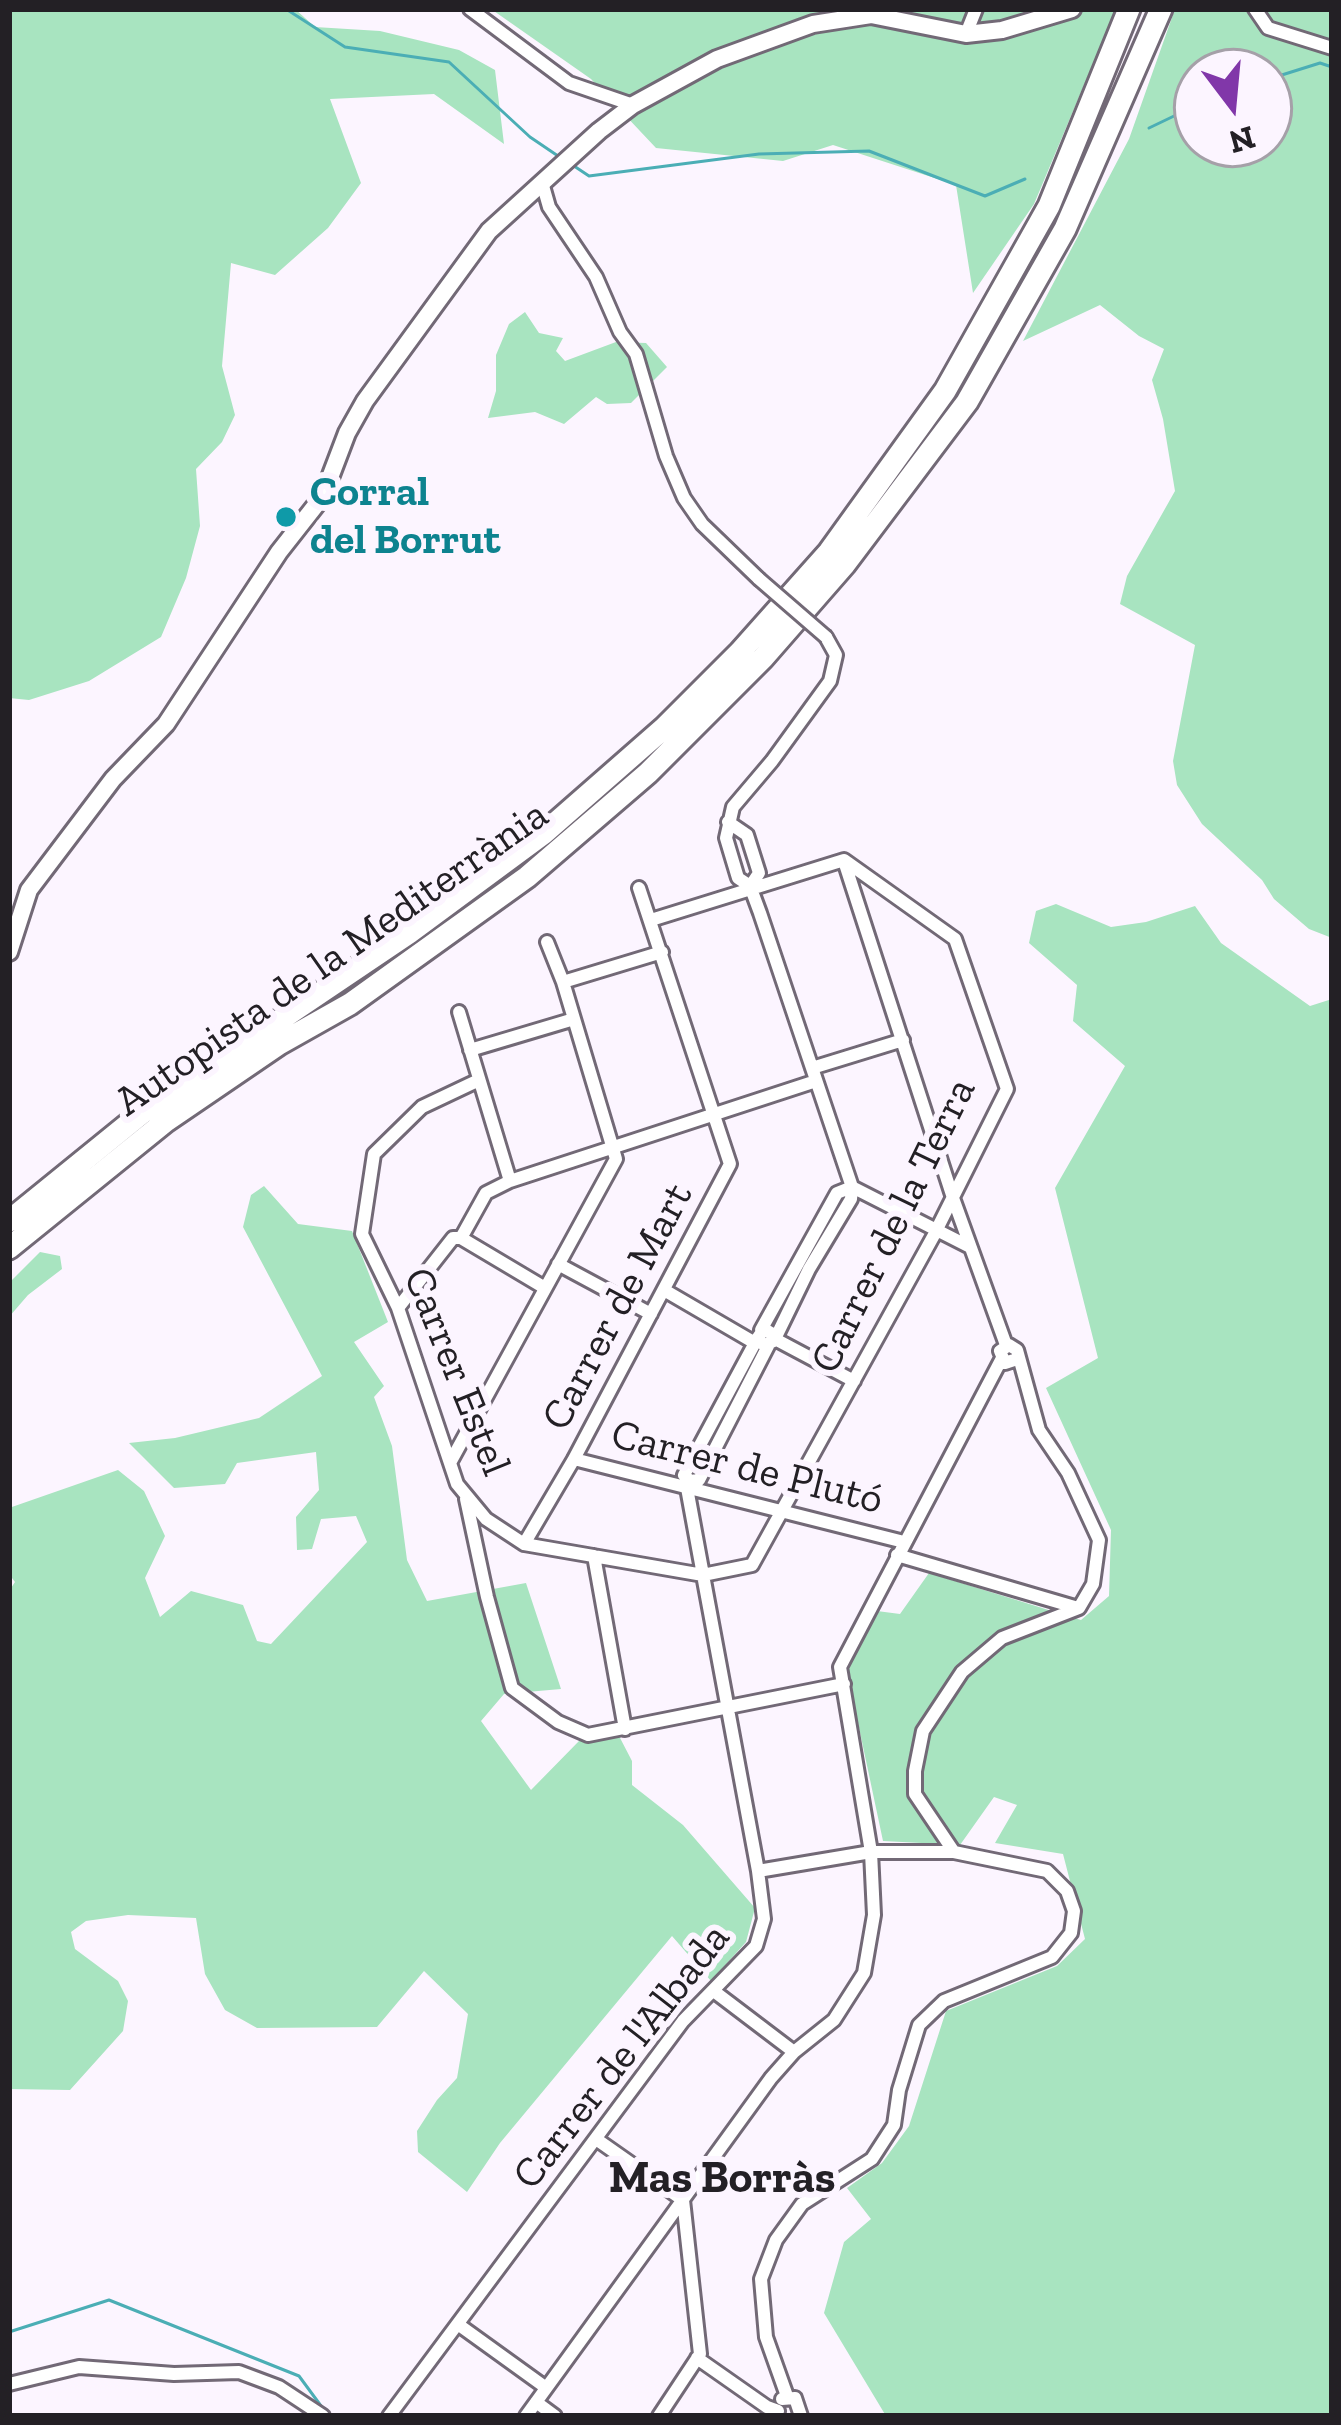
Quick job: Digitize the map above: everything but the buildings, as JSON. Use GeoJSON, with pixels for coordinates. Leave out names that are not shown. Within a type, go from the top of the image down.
{"type":"FeatureCollection","features":[{"type":"Feature","properties":{"kind":"highway","name":"Autopista de la Mediterrània"},"geometry":{"type":"LineString","coordinates":[[9,1221],[142,1113],[410,933],[543,835],[664,728],[764,626],[829,551],[945,391],[1049,206],[1130,9]]}},
{"type":"Feature","properties":{"kind":"highway","name":"Autopista de la Mediterrània"},"geometry":{"type":"LineString","coordinates":[[9,1248],[182,1111],[486,910],[610,808],[726,697],[845,564],[967,402],[1065,229],[1161,9]]}},
{"type":"Feature","properties":{"kind":"highway"},"geometry":{"type":"LineString","coordinates":[[9,1267],[130,1166],[350,1004]]}},
{"type":"Feature","properties":{"kind":"highway"},"geometry":{"type":"LineString","coordinates":[[9,1202],[142,1113]]}},
{"type":"Feature","properties":{"kind":"street"},"geometry":{"type":"LineString","coordinates":[[470,9],[568,83],[633,105]]}},
{"type":"Feature","properties":{"kind":"street"},"geometry":{"type":"LineString","coordinates":[[966,34],[976,9]]}},
{"type":"Feature","properties":{"kind":"street"},"geometry":{"type":"LineString","coordinates":[[9,952],[29,890],[113,779],[166,724],[279,552],[323,496],[365,401],[489,231],[599,131],[633,105],[717,59],[813,24],[871,15],[966,34],[1002,30],[1072,9]]}},
{"type":"Feature","properties":{"kind":"street"},"geometry":{"type":"LineString","coordinates":[[1255,9],[1268,28],[1332,49]]}},
{"type":"Feature","properties":{"kind":"street"},"geometry":{"type":"LineString","coordinates":[[543,186],[549,207],[572,237],[635,353],[684,498],[702,524],[826,637],[836,655],[830,681],[733,807],[727,838],[738,878],[750,886],[851,1186],[970,1246]]}},
{"type":"Feature","properties":{"kind":"street"},"geometry":{"type":"LineString","coordinates":[[728,822],[747,835],[759,873],[750,886]]}},
{"type":"Feature","properties":{"kind":"street"},"geometry":{"type":"LineString","coordinates":[[651,920],[844,860],[952,1198],[1006,1345]]}},
{"type":"Feature","properties":{"kind":"street","name":"Carrer de la Terra"},"geometry":{"type":"LineString","coordinates":[[703,1575],[752,1565],[936,1232],[1007,1089],[955,939],[844,860]]}},
{"type":"Feature","properties":{"kind":"street","name":"Carrer de Mart"},"geometry":{"type":"LineString","coordinates":[[524,1544],[730,1164],[639,888]]}},
{"type":"Feature","properties":{"kind":"street"},"geometry":{"type":"LineString","coordinates":[[451,1462],[616,1159],[547,942]]}},
{"type":"Feature","properties":{"kind":"street"},"geometry":{"type":"LineString","coordinates":[[563,982],[662,952]]}},
{"type":"Feature","properties":{"kind":"street"},"geometry":{"type":"LineString","coordinates":[[460,1012],[510,1181]]}},
{"type":"Feature","properties":{"kind":"street"},"geometry":{"type":"LineString","coordinates":[[470,1050],[574,1019]]}},
{"type":"Feature","properties":{"kind":"street"},"geometry":{"type":"LineString","coordinates":[[460,1238],[486,1193],[510,1181],[715,1117],[903,1040]]}},
{"type":"Feature","properties":{"kind":"street","name":"Carrer Estel"},"geometry":{"type":"LineString","coordinates":[[478,1080],[422,1107],[374,1154],[362,1234],[398,1308],[457,1484],[486,1519],[524,1544],[703,1575]]}},
{"type":"Feature","properties":{"kind":"street","name":"Carrer de l'Albada"},"geometry":{"type":"LineString","coordinates":[[389,2416],[683,2021],[756,1946],[764,1919],[758,1871],[689,1485],[683,1475],[765,1339],[837,1193],[851,1186]]}},
{"type":"Feature","properties":{"kind":"street"},"geometry":{"type":"LineString","coordinates":[[398,1308],[453,1238],[545,1288]]}},
{"type":"Feature","properties":{"kind":"street"},"geometry":{"type":"LineString","coordinates":[[558,1264],[651,1314]]}},
{"type":"Feature","properties":{"kind":"street"},"geometry":{"type":"LineString","coordinates":[[664,1290],[854,1381]]}},
{"type":"Feature","properties":{"kind":"street"},"geometry":{"type":"LineString","coordinates":[[953,1852],[916,1794],[923,1731],[962,1672],[1001,1637],[1079,1608],[1094,1584],[1099,1540],[1068,1473],[1039,1430],[1015,1348],[1006,1345]]}},
{"type":"Feature","properties":{"kind":"street"},"geometry":{"type":"LineString","coordinates":[[526,2416],[794,2052],[834,2020],[864,1973],[874,1915],[871,1852],[839,1667],[1006,1345]]}},
{"type":"Feature","properties":{"kind":"street"},"geometry":{"type":"LineString","coordinates":[[1001,1360],[1008,1364],[1016,1359]]}},
{"type":"Feature","properties":{"kind":"street","name":"Carrer de Plutó"},"geometry":{"type":"LineString","coordinates":[[574,1459],[783,1510],[1079,1608]]}},
{"type":"Feature","properties":{"kind":"street"},"geometry":{"type":"LineString","coordinates":[[465,1493],[512,1688],[558,1722],[588,1735],[844,1684]]}},
{"type":"Feature","properties":{"kind":"street"},"geometry":{"type":"LineString","coordinates":[[594,1556],[625,1729]]}},
{"type":"Feature","properties":{"kind":"street"},"geometry":{"type":"LineString","coordinates":[[758,1871],[871,1852],[953,1852],[1047,1871],[1067,1891],[1074,1911],[1071,1933],[1052,1957],[944,2001],[919,2026],[899,2090],[894,2125],[872,2159],[802,2204],[776,2240],[761,2278],[766,2337],[787,2396],[798,2401],[799,2415]]}},
{"type":"Feature","properties":{"kind":"street"},"geometry":{"type":"LineString","coordinates":[[715,1992],[794,2052]]}},
{"type":"Feature","properties":{"kind":"street"},"geometry":{"type":"LineString","coordinates":[[596,2140],[683,2200],[700,2354],[659,2416]]}},
{"type":"Feature","properties":{"kind":"street"},"geometry":{"type":"LineString","coordinates":[[459,2324],[545,2387]]}},
{"type":"Feature","properties":{"kind":"street"},"geometry":{"type":"LineString","coordinates":[[697,2358],[780,2413],[780,2400],[787,2396]]}},
{"type":"Feature","properties":{"kind":"street"},"geometry":{"type":"LineString","coordinates":[[9,2384],[79,2367],[174,2374],[239,2372],[279,2387],[323,2416]]}},
{"type":"Feature","properties":{"kind":"street"},"geometry":{"type":"LineString","coordinates":[[536,2402],[554,2416]]}},
{"type":"Feature","properties":{"kind":"green space"},"geometry":{"type":"Polygon","coordinates":[[[9,9],[295,9],[315,27],[380,31],[459,50],[495,70],[504,144],[434,94],[330,99],[361,183],[328,228],[275,275],[231,263],[222,366],[235,415],[222,442],[196,469],[200,526],[186,578],[161,637],[89,681],[29,700],[9,698],[9,9]]]}},
{"type":"Feature","properties":{"kind":"green space"},"geometry":{"type":"Polygon","coordinates":[[[491,9],[1116,9],[1034,204],[973,293],[956,185],[833,145],[783,161],[656,148],[591,79],[491,9]]]}},
{"type":"Feature","properties":{"kind":"green space"},"geometry":{"type":"Polygon","coordinates":[[[1175,9],[1332,9],[1332,938],[1309,929],[1274,899],[1262,880],[1202,824],[1177,785],[1173,761],[1195,645],[1120,604],[1127,576],[1175,491],[1152,380],[1164,349],[1100,305],[1023,341],[1129,139],[1175,9]]]}},
{"type":"Feature","properties":{"kind":"green space"},"geometry":{"type":"Polygon","coordinates":[[[525,312],[539,333],[563,338],[556,351],[565,361],[616,342],[646,343],[667,367],[631,403],[607,404],[596,397],[564,424],[535,412],[488,418],[496,391],[496,355],[509,324],[525,312]]]}},
{"type":"Feature","properties":{"kind":"green space"},"geometry":{"type":"Polygon","coordinates":[[[1056,904],[1111,927],[1146,922],[1195,906],[1221,943],[1310,1006],[1332,999],[1332,2416],[886,2416],[824,2313],[844,2242],[871,2219],[847,2188],[882,2163],[909,2126],[946,2011],[1057,1966],[1085,1939],[1063,1854],[995,1843],[1017,1805],[994,1797],[960,1845],[883,1841],[847,1671],[877,1611],[900,1614],[929,1573],[1081,1620],[1109,1596],[1111,1530],[1046,1388],[1098,1358],[1055,1188],[1125,1066],[1073,1021],[1077,985],[1029,943],[1036,911],[1056,904]]]}},
{"type":"Feature","properties":{"kind":"green space"},"geometry":{"type":"Polygon","coordinates":[[[264,1186],[298,1224],[352,1231],[388,1322],[354,1342],[384,1386],[374,1397],[392,1446],[407,1560],[427,1601],[526,1583],[561,1689],[504,1694],[481,1721],[531,1790],[579,1741],[619,1736],[632,1761],[632,1785],[683,1825],[755,1908],[746,1942],[711,1981],[672,1936],[500,2143],[467,2192],[418,2152],[417,2131],[457,2078],[468,2014],[424,1971],[377,2027],[257,2028],[225,2010],[205,1974],[196,1918],[128,1915],[86,1921],[71,1932],[75,1949],[118,1981],[128,2001],[123,2031],[70,2090],[9,2089],[9,1591],[15,1582],[9,1574],[9,1508],[118,1470],[144,1491],[165,1536],[145,1578],[160,1617],[191,1591],[243,1605],[257,1641],[271,1644],[367,1542],[356,1516],[321,1519],[312,1549],[297,1550],[296,1517],[319,1490],[316,1452],[237,1463],[225,1484],[174,1488],[129,1443],[175,1438],[259,1418],[322,1376],[243,1227],[251,1195],[264,1186]]]}},
{"type":"Feature","properties":{"kind":"green space"},"geometry":{"type":"Polygon","coordinates":[[[40,1252],[60,1256],[62,1269],[9,1317],[9,1283],[40,1252]]]}},
{"type":"Feature","properties":{"kind":"waterway"},"geometry":{"type":"LineString","coordinates":[[286,9],[345,47],[449,62],[530,137],[561,158]]}},
{"type":"Feature","properties":{"kind":"waterway"},"geometry":{"type":"LineString","coordinates":[[1293,71],[1320,63],[1332,67]]}},
{"type":"Feature","properties":{"kind":"waterway"},"geometry":{"type":"LineString","coordinates":[[1149,128],[1173,116]]}},
{"type":"Feature","properties":{"kind":"waterway"},"geometry":{"type":"LineString","coordinates":[[574,166],[589,176],[759,154],[869,151],[985,196],[1025,179]]}},
{"type":"Feature","properties":{"kind":"waterway"},"geometry":{"type":"LineString","coordinates":[[9,2332],[109,2300],[299,2376],[324,2410]]}},
{"type":"Feature","properties":{"kind":"place","name":"Corral del Borrut"},"geometry":{"type":"Point","coordinates":[286,517]}},
{"type":"Feature","properties":{"kind":"district","name":"Mas Borràs"},"geometry":{"type":"Point","coordinates":[722,2179]}}]}
